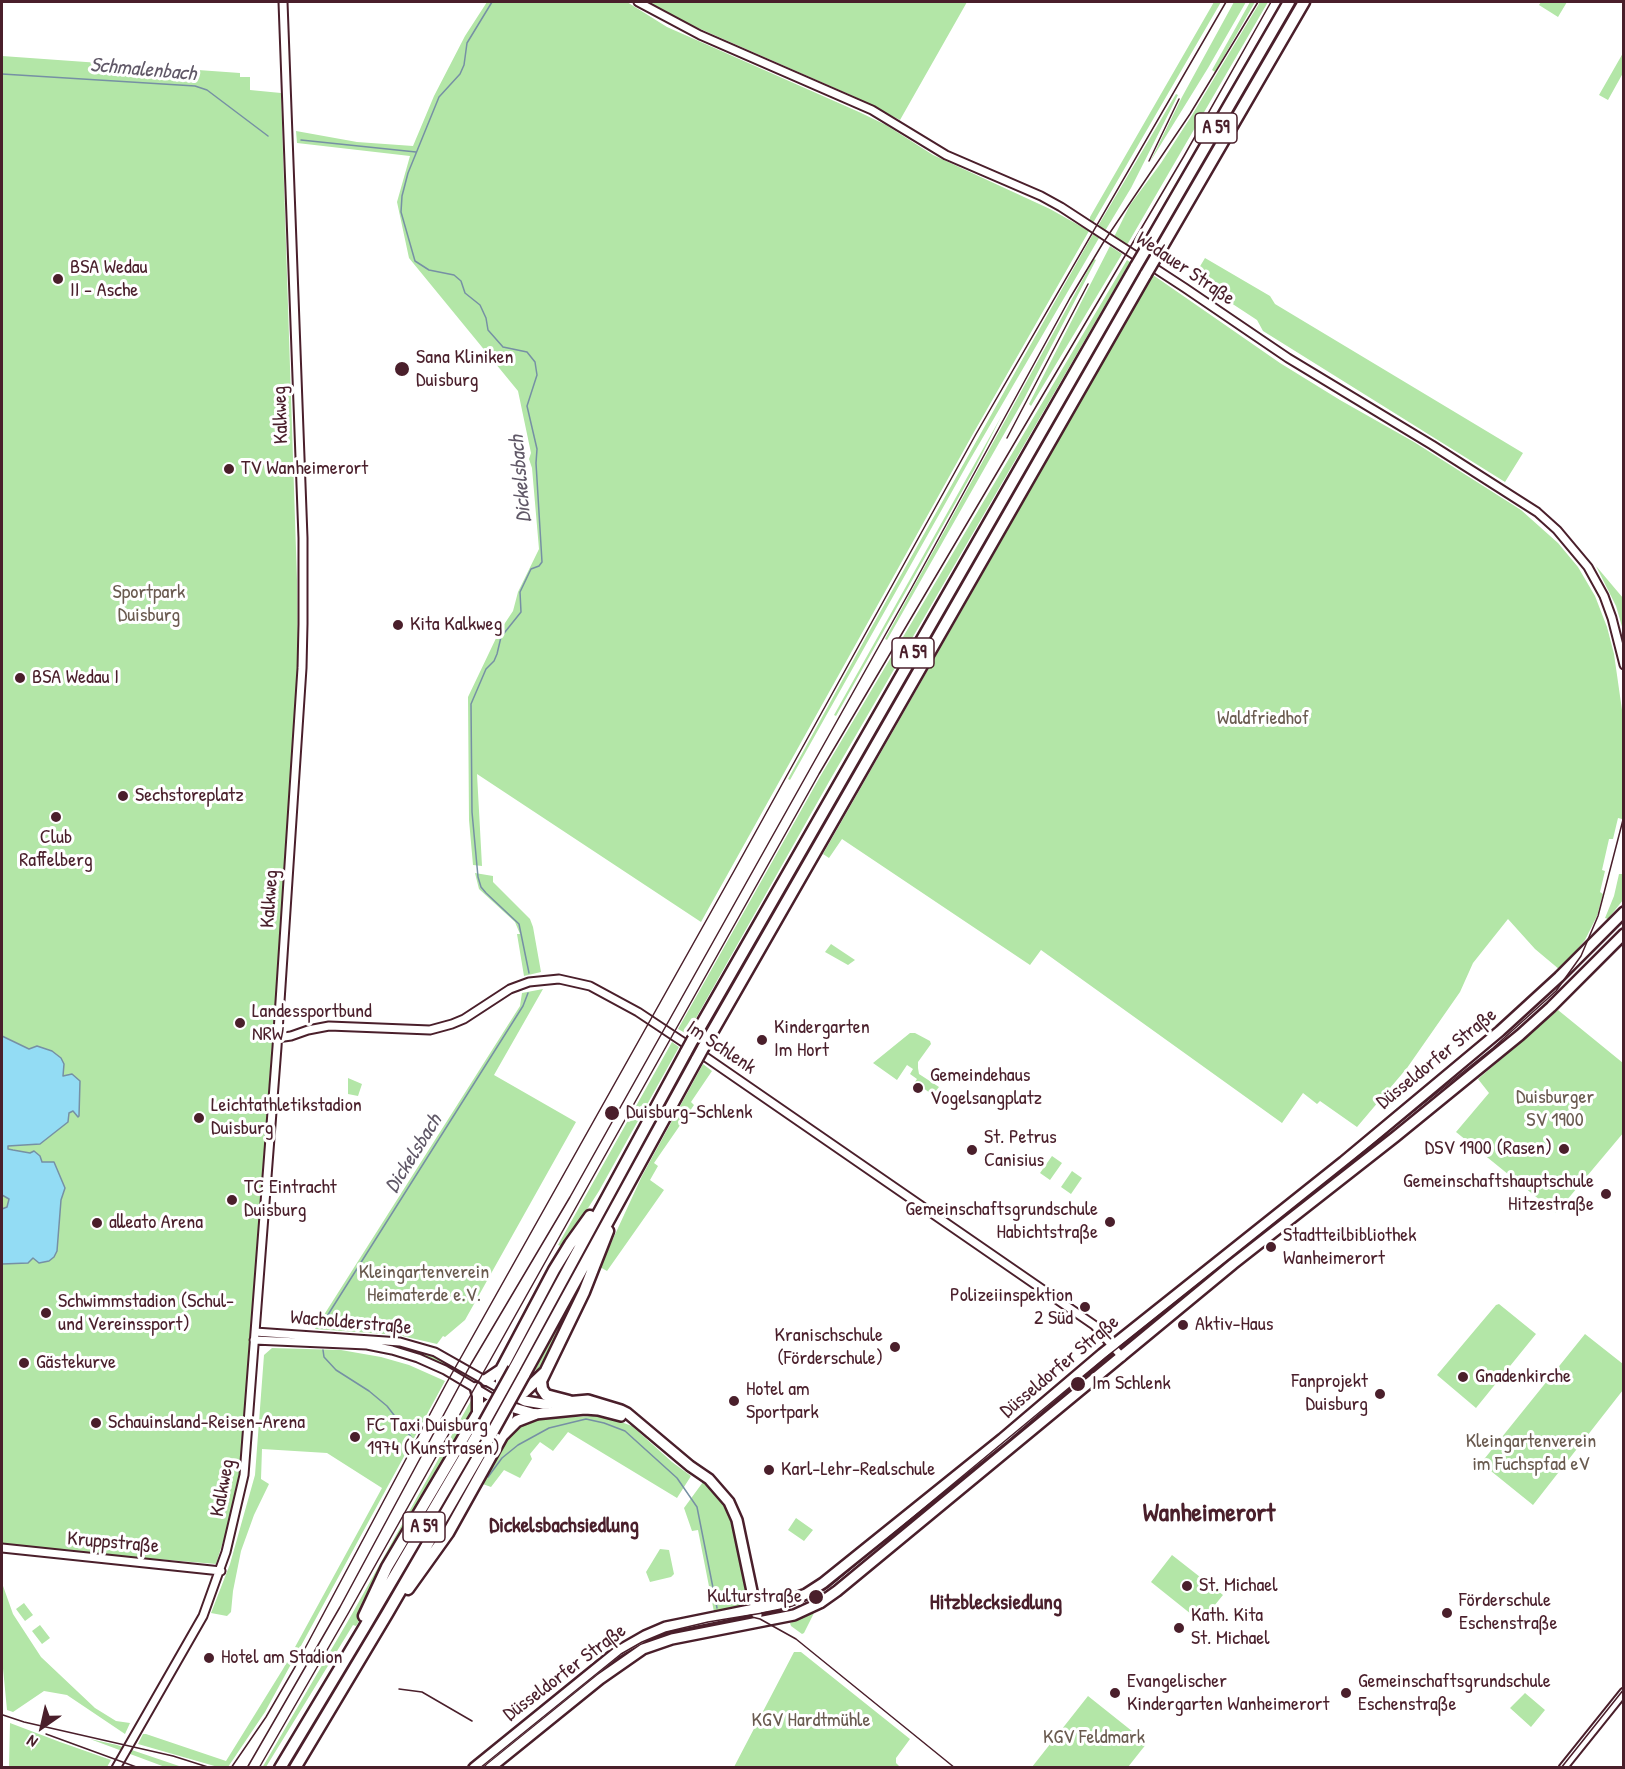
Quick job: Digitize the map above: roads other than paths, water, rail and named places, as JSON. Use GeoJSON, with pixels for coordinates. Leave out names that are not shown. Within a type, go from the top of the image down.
{"type":"FeatureCollection","features":[{"type":"Feature","properties":{"kind":"highway","name":"A 59"},"geometry":{"type":"LineString","coordinates":[[295,1767],[387,1614],[418,1570],[498,1433],[524,1375],[703,1048],[1146,273],[1304,2]]}},
{"type":"Feature","properties":{"kind":"highway","name":"A 59"},"geometry":{"type":"LineString","coordinates":[[280,1767],[483,1425],[692,1041],[1288,3]]}},
{"type":"Feature","properties":{"kind":"highway"},"geometry":{"type":"LineString","coordinates":[[486,1380],[501,1370],[570,1244],[585,1222],[604,1201]]}},
{"type":"Feature","properties":{"kind":"highway","name":"A 59"},"geometry":{"type":"LineString","coordinates":[[544,1373],[584,1292],[606,1239],[615,1207]]}},
{"type":"Feature","properties":{"kind":"highway"},"geometry":{"type":"LineString","coordinates":[[498,1433],[507,1419],[501,1370]]}},
{"type":"Feature","properties":{"kind":"highway"},"geometry":{"type":"LineString","coordinates":[[476,1388],[478,1413],[531,1386],[544,1373]]}},
{"type":"Feature","properties":{"kind":"highway"},"geometry":{"type":"LineString","coordinates":[[544,1373],[541,1387],[546,1395],[569,1401]]}},
{"type":"Feature","properties":{"kind":"highway","name":"A 59"},"geometry":{"type":"LineString","coordinates":[[362,1627],[387,1567],[478,1413]]}},
{"type":"Feature","properties":{"kind":"highway"},"geometry":{"type":"LineString","coordinates":[[498,1433],[517,1421],[535,1414]]}},
{"type":"Feature","properties":{"kind":"main road","name":"Düsseldorfer Straße"},"geometry":{"type":"LineString","coordinates":[[474,1767],[605,1661],[636,1641],[666,1627],[783,1603],[806,1594],[823,1583],[1343,1162],[1500,1031],[1559,977],[1623,912]]}},
{"type":"Feature","properties":{"kind":"main road","name":"Düsseldorfer Straße"},"geometry":{"type":"LineString","coordinates":[[490,1767],[633,1654],[658,1644],[763,1622],[808,1609],[837,1591],[1233,1264],[1520,1035],[1623,934]]}},
{"type":"Feature","properties":{"kind":"main road","name":"Wacholderstraße"},"geometry":{"type":"LineString","coordinates":[[505,1398],[535,1414],[585,1409],[598,1410],[640,1423]]}},
{"type":"Feature","properties":{"kind":"main road","name":"Wacholderstraße"},"geometry":{"type":"LineString","coordinates":[[505,1398],[535,1403],[588,1400],[603,1403],[627,1413],[709,1479],[729,1502],[741,1532],[756,1609]]}},
{"type":"Feature","properties":{"kind":"main road"},"geometry":{"type":"LineString","coordinates":[[756,1609],[763,1622]]}},
{"type":"Feature","properties":{"kind":"main road"},"geometry":{"type":"LineString","coordinates":[[605,1661],[610,1660],[614,1665],[606,1674]]}},
{"type":"Feature","properties":{"kind":"street","name":"Kalkweg"},"geometry":{"type":"LineString","coordinates":[[116,1767],[203,1616],[221,1571],[244,1475],[277,1038],[302,668],[304,605],[283,2]]}},
{"type":"Feature","properties":{"kind":"street","name":"Wedauer Straße"},"geometry":{"type":"LineString","coordinates":[[638,2],[700,35],[872,110],[946,155],[1061,207],[1288,358],[1537,512],[1557,530],[1588,567],[1604,596],[1612,618],[1623,665]]}},
{"type":"Feature","properties":{"kind":"street","name":"Im Schlenk"},"geometry":{"type":"LineString","coordinates":[[277,1038],[329,1026],[430,1030],[464,1019],[510,988],[529,982],[559,979],[590,986],[631,1008],[707,1058],[1094,1325],[1122,1357]]}},
{"type":"Feature","properties":{"kind":"street","name":"Wacholderstraße"},"geometry":{"type":"LineString","coordinates":[[255,1336],[400,1342],[435,1352],[486,1380],[505,1398]]}},
{"type":"Feature","properties":{"kind":"street","name":"Wacholderstraße"},"geometry":{"type":"LineString","coordinates":[[255,1336],[380,1347],[418,1358],[476,1388],[505,1398]]}},
{"type":"Feature","properties":{"kind":"street","name":"Kruppstraße"},"geometry":{"type":"LineString","coordinates":[[2,1548],[221,1571]]}},
{"type":"Feature","properties":{"kind":"street"},"geometry":{"type":"LineString","coordinates":[[1563,1767],[1623,1692]]}},
{"type":"Feature","properties":{"kind":"water"},"geometry":{"type":"Polygon","coordinates":[[[2,1036],[29,1049],[37,1046],[52,1051],[61,1058],[64,1064],[63,1076],[72,1074],[80,1081],[78,1117],[73,1111],[69,1113],[68,1122],[40,1144],[8,1146],[8,1149],[13,1150],[30,1153],[34,1151],[40,1156],[42,1162],[54,1162],[65,1188],[61,1200],[57,1251],[49,1261],[39,1263],[33,1258],[28,1263],[2,1264],[2,1209],[7,1207],[9,1199],[2,1195],[2,1036]]]}},
{"type":"Feature","properties":{"kind":"waterway","name":"Dickelsbach"},"geometry":{"type":"LineString","coordinates":[[492,2],[467,43],[464,65],[460,74],[439,97],[408,173],[402,196],[401,212],[415,261],[429,270],[454,275],[461,281],[465,293],[480,305],[488,330],[503,347],[527,352],[535,362],[537,375],[527,406],[537,449],[542,562],[531,569],[520,592],[521,612],[501,637],[494,661],[486,669],[471,704],[472,812],[478,877],[486,893],[519,924],[529,973]]}},
{"type":"Feature","properties":{"kind":"waterway","name":"Schmalenbach"},"geometry":{"type":"LineString","coordinates":[[2,74],[195,86],[207,90],[268,136]]}},
{"type":"Feature","properties":{"kind":"waterway"},"geometry":{"type":"LineString","coordinates":[[301,140],[416,152]]}},
{"type":"Feature","properties":{"kind":"waterway","name":"Dickelsbach"},"geometry":{"type":"LineString","coordinates":[[322,1328],[324,1321],[523,1006],[528,993]]}},
{"type":"Feature","properties":{"kind":"waterway","name":"Dickelsbach"},"geometry":{"type":"LineString","coordinates":[[323,1350],[324,1357],[336,1370],[369,1391],[387,1406],[411,1437]]}},
{"type":"Feature","properties":{"kind":"waterway","name":"Dickelsbach"},"geometry":{"type":"LineString","coordinates":[[488,1477],[502,1458],[518,1445],[549,1428],[586,1419],[625,1431],[677,1478],[697,1507],[717,1608]]}},
{"type":"Feature","properties":{"kind":"tram line"},"geometry":{"type":"LineString","coordinates":[[480,1768],[621,1654],[642,1642],[666,1632],[708,1622],[781,1610],[810,1599],[830,1586],[1105,1358],[1493,1048],[1556,991],[1581,956],[1598,916],[1624,816]]}},
{"type":"Feature","properties":{"kind":"tram line"},"geometry":{"type":"LineString","coordinates":[[752,1617],[796,1639],[955,1768]]}},
{"type":"Feature","properties":{"kind":"tram line"},"geometry":{"type":"LineString","coordinates":[[399,1689],[422,1692],[472,1721]]}},
{"type":"Feature","properties":{"kind":"tram line"},"geometry":{"type":"LineString","coordinates":[[1561,1768],[1624,1689]]}},
{"type":"Feature","properties":{"kind":"railway"},"geometry":{"type":"LineString","coordinates":[[231,1768],[266,1717],[295,1667],[446,1384],[976,434],[1226,2]]}},
{"type":"Feature","properties":{"kind":"railway"},"geometry":{"type":"LineString","coordinates":[[247,1768],[340,1607],[471,1364],[570,1197],[911,589],[1070,298],[1103,243],[1190,114],[1258,2]]}},
{"type":"Feature","properties":{"kind":"railway"},"geometry":{"type":"LineString","coordinates":[[259,1768],[349,1612],[819,774],[1184,156],[1271,2]]}},
{"type":"Feature","properties":{"kind":"railway"},"geometry":{"type":"LineString","coordinates":[[1149,161],[1179,99]]}},
{"type":"Feature","properties":{"kind":"railway"},"geometry":{"type":"LineString","coordinates":[[1007,438],[1088,284]]}},
{"type":"Feature","properties":{"kind":"railway"},"geometry":{"type":"LineString","coordinates":[[2,1696],[2,1757]]}},
{"type":"Feature","properties":{"kind":"railway"},"geometry":{"type":"LineString","coordinates":[[3,1715],[24,1722],[173,1756],[211,1768]]}},
{"type":"Feature","properties":{"kind":"railway"},"geometry":{"type":"LineString","coordinates":[[46,1734],[139,1768]]}},
{"type":"Feature","properties":{"kind":"place","name":"BSA Wedau II - Asche"},"geometry":{"type":"Point","coordinates":[58,279]}},
{"type":"Feature","properties":{"kind":"place","name":"Sana Kliniken Duisburg"},"geometry":{"type":"Point","coordinates":[402,369]}},
{"type":"Feature","properties":{"kind":"place","name":"TV Wanheimerort"},"geometry":{"type":"Point","coordinates":[229,469]}},
{"type":"Feature","properties":{"kind":"place","name":"Kita Kalkweg"},"geometry":{"type":"Point","coordinates":[398,625]}},
{"type":"Feature","properties":{"kind":"place","name":"BSA Wedau I"},"geometry":{"type":"Point","coordinates":[20,678]}},
{"type":"Feature","properties":{"kind":"place","name":"Sechstoreplatz"},"geometry":{"type":"Point","coordinates":[123,796]}},
{"type":"Feature","properties":{"kind":"place","name":"Club Raffelberg"},"geometry":{"type":"Point","coordinates":[56,817]}},
{"type":"Feature","properties":{"kind":"place","name":"Landessportbund NRW"},"geometry":{"type":"Point","coordinates":[240,1023]}},
{"type":"Feature","properties":{"kind":"place","name":"Kindergarten Im Hort"},"geometry":{"type":"Point","coordinates":[762,1040]}},
{"type":"Feature","properties":{"kind":"place","name":"Gemeindehaus Vogelsangplatz"},"geometry":{"type":"Point","coordinates":[918,1088]}},
{"type":"Feature","properties":{"kind":"place","name":"Duisburg-Schlenk"},"geometry":{"type":"Point","coordinates":[612,1113]}},
{"type":"Feature","properties":{"kind":"place","name":"Leichtathletikstadion Duisburg"},"geometry":{"type":"Point","coordinates":[199,1118]}},
{"type":"Feature","properties":{"kind":"place","name":"DSV 1900 (Rasen)"},"geometry":{"type":"Point","coordinates":[1564,1149]}},
{"type":"Feature","properties":{"kind":"place","name":"St. Petrus Canisius"},"geometry":{"type":"Point","coordinates":[972,1150]}},
{"type":"Feature","properties":{"kind":"place","name":"Gemeinschaftshauptschule Hitzestraße"},"geometry":{"type":"Point","coordinates":[1606,1194]}},
{"type":"Feature","properties":{"kind":"place","name":"TC Eintracht Duisburg"},"geometry":{"type":"Point","coordinates":[232,1200]}},
{"type":"Feature","properties":{"kind":"place","name":"Gemeinschaftsgrundschule Habichtstraße"},"geometry":{"type":"Point","coordinates":[1110,1222]}},
{"type":"Feature","properties":{"kind":"place","name":"alleato Arena"},"geometry":{"type":"Point","coordinates":[97,1223]}},
{"type":"Feature","properties":{"kind":"place","name":"Stadtteilbibliothek Wanheimerort"},"geometry":{"type":"Point","coordinates":[1271,1247]}},
{"type":"Feature","properties":{"kind":"place","name":"Polizeiinspektion 2 Süd"},"geometry":{"type":"Point","coordinates":[1085,1307]}},
{"type":"Feature","properties":{"kind":"place","name":"Schwimmstadion (Schul- und Vereinssport)"},"geometry":{"type":"Point","coordinates":[46,1313]}},
{"type":"Feature","properties":{"kind":"place","name":"Aktiv-Haus"},"geometry":{"type":"Point","coordinates":[1183,1325]}},
{"type":"Feature","properties":{"kind":"place","name":"Kranischschule (Förderschule)"},"geometry":{"type":"Point","coordinates":[895,1347]}},
{"type":"Feature","properties":{"kind":"place","name":"Gästekurve"},"geometry":{"type":"Point","coordinates":[24,1363]}},
{"type":"Feature","properties":{"kind":"place","name":"Gnadenkirche"},"geometry":{"type":"Point","coordinates":[1463,1377]}},
{"type":"Feature","properties":{"kind":"place","name":"Im Schlenk"},"geometry":{"type":"Point","coordinates":[1078,1384]}},
{"type":"Feature","properties":{"kind":"place","name":"Fanprojekt Duisburg"},"geometry":{"type":"Point","coordinates":[1380,1394]}},
{"type":"Feature","properties":{"kind":"place","name":"Hotel am Sportpark"},"geometry":{"type":"Point","coordinates":[734,1401]}},
{"type":"Feature","properties":{"kind":"place","name":"Schauinsland-Reisen-Arena"},"geometry":{"type":"Point","coordinates":[96,1423]}},
{"type":"Feature","properties":{"kind":"place","name":"FC Taxi Duisburg 1974 (Kunstrasen)"},"geometry":{"type":"Point","coordinates":[355,1437]}},
{"type":"Feature","properties":{"kind":"place","name":"Karl-Lehr-Realschule"},"geometry":{"type":"Point","coordinates":[769,1470]}},
{"type":"Feature","properties":{"kind":"place","name":"St. Michael"},"geometry":{"type":"Point","coordinates":[1187,1586]}},
{"type":"Feature","properties":{"kind":"place","name":"Kulturstraße"},"geometry":{"type":"Point","coordinates":[816,1597]}},
{"type":"Feature","properties":{"kind":"place","name":"Förderschule Eschenstraße"},"geometry":{"type":"Point","coordinates":[1447,1613]}},
{"type":"Feature","properties":{"kind":"place","name":"Kath. Kita St. Michael"},"geometry":{"type":"Point","coordinates":[1179,1628]}},
{"type":"Feature","properties":{"kind":"place","name":"Hotel am Stadion"},"geometry":{"type":"Point","coordinates":[209,1658]}},
{"type":"Feature","properties":{"kind":"place","name":"Evangelischer Kindergarten Wanheimerort"},"geometry":{"type":"Point","coordinates":[1115,1693]}},
{"type":"Feature","properties":{"kind":"place","name":"Gemeinschaftsgrundschule Eschenstraße"},"geometry":{"type":"Point","coordinates":[1346,1693]}},
{"type":"Feature","properties":{"kind":"district","name":"Wanheimerort"},"geometry":{"type":"Point","coordinates":[1209,1514]}},
{"type":"Feature","properties":{"kind":"district","name":"Dickelsbachsiedlung"},"geometry":{"type":"Point","coordinates":[564,1526]}},
{"type":"Feature","properties":{"kind":"district","name":"Hitzblecksiedlung"},"geometry":{"type":"Point","coordinates":[996,1603]}},
{"type":"Feature","properties":{"kind":"park label","name":"Sportpark Duisburg"},"geometry":{"type":"Point","coordinates":[149,604]}},
{"type":"Feature","properties":{"kind":"park label","name":"Waldfriedhof"},"geometry":{"type":"Point","coordinates":[1263,719]}},
{"type":"Feature","properties":{"kind":"park label","name":"Duisburger SV 1900"},"geometry":{"type":"Point","coordinates":[1555,1110]}},
{"type":"Feature","properties":{"kind":"park label","name":"Kleingartenverein Heimaterde e.V."},"geometry":{"type":"Point","coordinates":[424,1284]}},
{"type":"Feature","properties":{"kind":"park label","name":"Kleingartenverein im Fuchspfad eV"},"geometry":{"type":"Point","coordinates":[1531,1454]}},
{"type":"Feature","properties":{"kind":"park label","name":"KGV Hardtmühle"},"geometry":{"type":"Point","coordinates":[811,1721]}},
{"type":"Feature","properties":{"kind":"park label","name":"KGV Feldmark"},"geometry":{"type":"Point","coordinates":[1094,1738]}}]}
